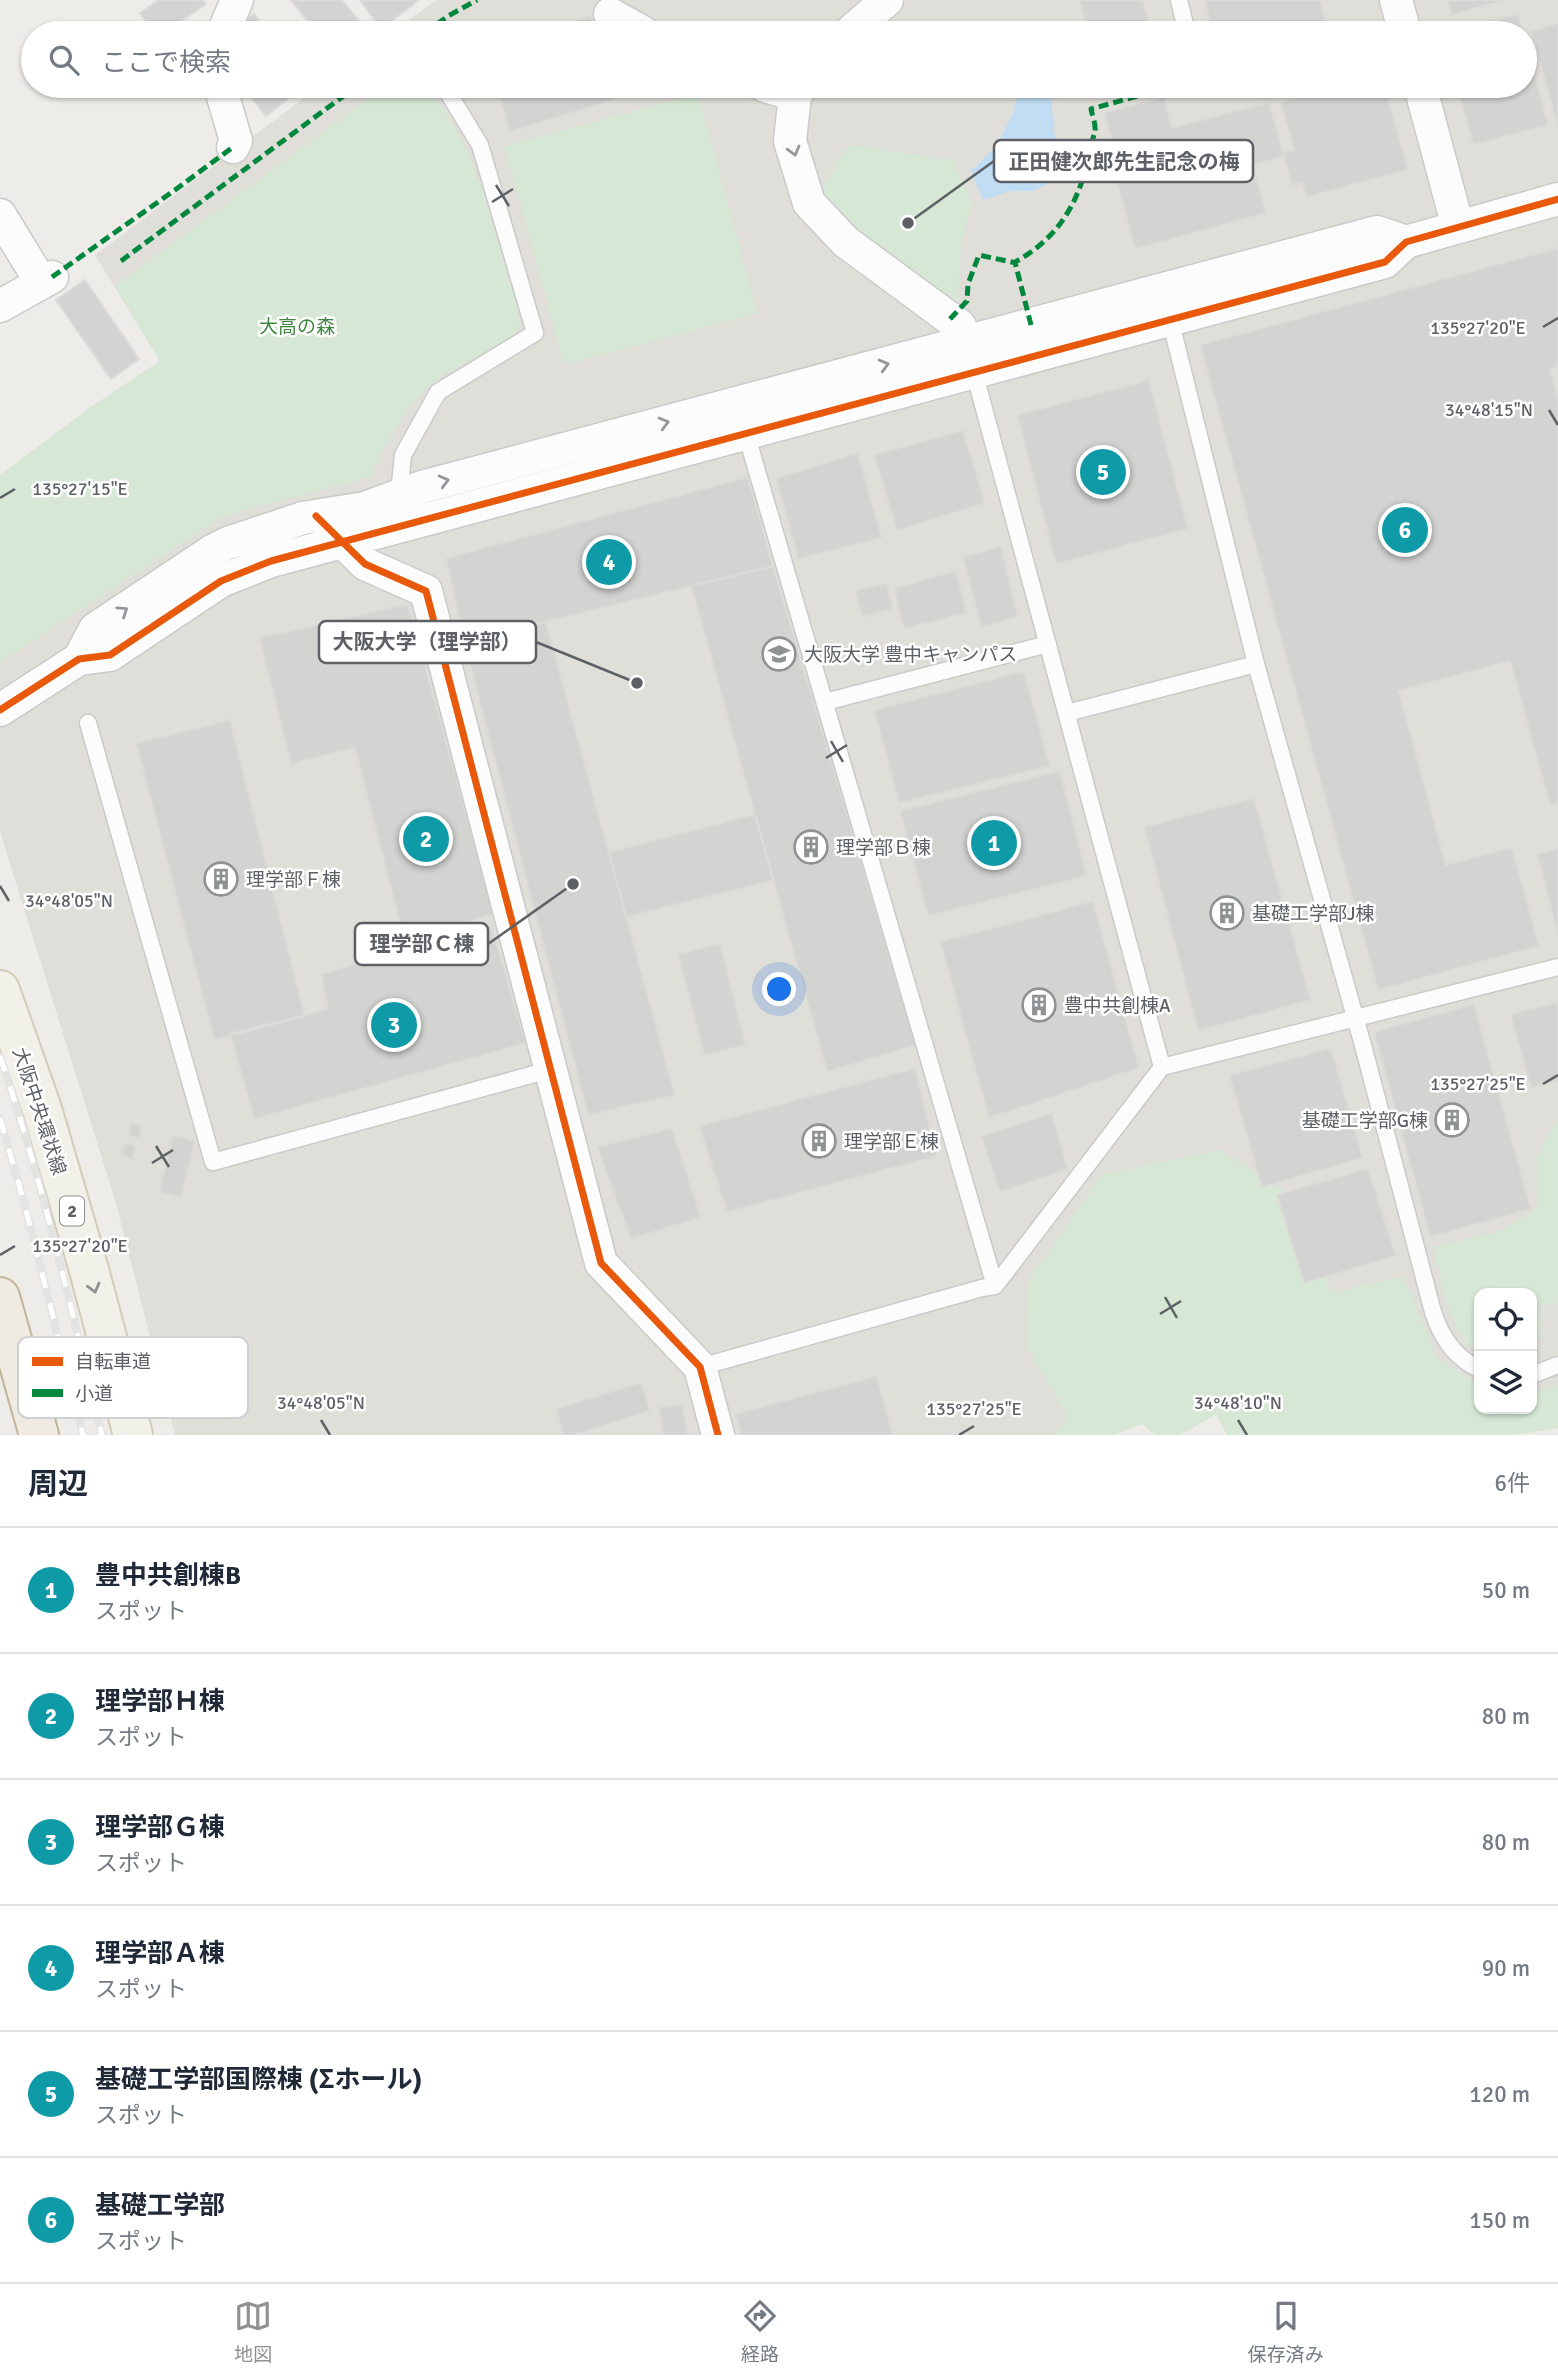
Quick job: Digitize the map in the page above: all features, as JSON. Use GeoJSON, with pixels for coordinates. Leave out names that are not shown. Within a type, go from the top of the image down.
{"type":"FeatureCollection","features":[{"type":"Feature","properties":{"kind":"highway"},"geometry":{"type":"LineString","coordinates":[[0,1297],[18,1361]]}},
{"type":"Feature","properties":{"kind":"highway"},"geometry":{"type":"LineString","coordinates":[[34,1418],[39,1435]]}},
{"type":"Feature","properties":{"kind":"main road","name":"大阪中央環状線"},"geometry":{"type":"LineString","coordinates":[[0,990],[54,1149],[107,1337]]}},
{"type":"Feature","properties":{"kind":"main road","name":"大阪中央環状線"},"geometry":{"type":"LineString","coordinates":[[128,1418],[133,1435]]}},
{"type":"Feature","properties":{"kind":"street"},"geometry":{"type":"LineString","coordinates":[[227,21],[237,0]]}},
{"type":"Feature","properties":{"kind":"street"},"geometry":{"type":"LineString","coordinates":[[863,21],[887,0]]}},
{"type":"Feature","properties":{"kind":"street"},"geometry":{"type":"LineString","coordinates":[[1396,0],[1402,21]]}},
{"type":"Feature","properties":{"kind":"street"},"geometry":{"type":"LineString","coordinates":[[610,14],[623,21]]}},
{"type":"Feature","properties":{"kind":"street"},"geometry":{"type":"LineString","coordinates":[[223,98],[236,141],[233,147]]}},
{"type":"Feature","properties":{"kind":"street"},"geometry":{"type":"LineString","coordinates":[[797,98],[790,141],[809,203],[846,243],[960,326],[966,342]]}},
{"type":"Feature","properties":{"kind":"street"},"geometry":{"type":"LineString","coordinates":[[1423,98],[1458,227]]}},
{"type":"Feature","properties":{"kind":"street"},"geometry":{"type":"LineString","coordinates":[[79,659],[96,629],[212,551],[262,531],[316,516],[365,508],[399,494],[741,419],[974,372],[1385,262],[1406,243],[1558,199]]}},
{"type":"Feature","properties":{"kind":"street"},"geometry":{"type":"LineString","coordinates":[[0,215],[46,279],[0,306]]}},
{"type":"Feature","properties":{"kind":"street"},"geometry":{"type":"LineString","coordinates":[[0,710],[79,659],[110,655],[220,581],[278,559],[741,419],[966,342],[1377,232],[1406,243]]}},
{"type":"Feature","properties":{"kind":"street"},"geometry":{"type":"LineString","coordinates":[[316,516],[365,564],[426,591],[601,1263],[699,1367],[718,1435]]}},
{"type":"Feature","properties":{"kind":"lane"},"geometry":{"type":"LineString","coordinates":[[1179,0],[1184,21]]}},
{"type":"Feature","properties":{"kind":"lane"},"geometry":{"type":"LineString","coordinates":[[399,494],[403,455],[438,392],[535,333],[480,145],[451,98]]}},
{"type":"Feature","properties":{"kind":"lane"},"geometry":{"type":"LineString","coordinates":[[1163,290],[1256,664],[1355,1019],[1436,1324],[1442,1336],[1461,1358],[1474,1365]]}},
{"type":"Feature","properties":{"kind":"lane"},"geometry":{"type":"LineString","coordinates":[[966,342],[1162,1067]]}},
{"type":"Feature","properties":{"kind":"lane"},"geometry":{"type":"LineString","coordinates":[[741,419],[995,1286]]}},
{"type":"Feature","properties":{"kind":"lane"},"geometry":{"type":"LineString","coordinates":[[825,702],[1048,644]]}},
{"type":"Feature","properties":{"kind":"lane"},"geometry":{"type":"LineString","coordinates":[[1067,713],[1256,664]]}},
{"type":"Feature","properties":{"kind":"lane"},"geometry":{"type":"LineString","coordinates":[[88,723],[213,1161],[549,1070]]}},
{"type":"Feature","properties":{"kind":"lane"},"geometry":{"type":"LineString","coordinates":[[699,1367],[995,1286],[1162,1067],[1558,967]]}},
{"type":"Feature","properties":{"kind":"lane"},"geometry":{"type":"LineString","coordinates":[[1537,1373],[1558,1365]]}},
{"type":"Feature","properties":{"kind":"shaded area","name":"大阪大学 豊中キャンパス"},"geometry":{"type":"Polygon","coordinates":[[[437,0],[1558,0],[1558,1428],[1512,1435],[1254,1392],[1180,1435],[1156,1435],[1142,1424],[1114,1435],[175,1435],[171,1418],[248,1418],[248,1337],[150,1337],[116,1203],[0,832],[0,475],[91,407],[160,361],[95,255],[304,98],[1537,98],[1537,21],[408,21],[437,0]]]}},
{"type":"Feature","properties":{"kind":"green space","name":"大高の森"},"geometry":{"type":"Polygon","coordinates":[[[370,98],[435,98],[466,148],[485,199],[516,303],[519,325],[511,338],[465,362],[427,387],[398,423],[370,477],[237,512],[213,522],[0,663],[0,475],[91,407],[160,361],[115,286],[370,98]]]}},
{"type":"Feature","properties":{"kind":"green space"},"geometry":{"type":"Polygon","coordinates":[[[683,98],[699,98],[757,313],[564,365],[505,146],[683,98]]]}},
{"type":"Feature","properties":{"kind":"green space"},"geometry":{"type":"Polygon","coordinates":[[[849,145],[952,160],[972,204],[961,241],[958,303],[884,256],[819,193],[849,145]]]}},
{"type":"Feature","properties":{"kind":"green space"},"geometry":{"type":"Polygon","coordinates":[[[1558,1119],[1558,1303],[1540,1306],[1541,1331],[1537,1346],[1537,1288],[1474,1288],[1474,1349],[1460,1334],[1453,1320],[1443,1290],[1434,1247],[1500,1231],[1538,1208],[1538,1156],[1558,1119]]]}},
{"type":"Feature","properties":{"kind":"green space"},"geometry":{"type":"Polygon","coordinates":[[[1220,1150],[1283,1191],[1332,1293],[1403,1276],[1437,1358],[1474,1381],[1474,1414],[1537,1414],[1537,1390],[1558,1385],[1558,1428],[1512,1435],[1227,1435],[1216,1414],[1180,1435],[1156,1435],[1142,1424],[1114,1435],[1055,1435],[1068,1417],[1028,1348],[1029,1280],[1102,1175],[1220,1150]]]}},
{"type":"Feature","properties":{"kind":"water"},"geometry":{"type":"Polygon","coordinates":[[[1017,98],[1051,98],[1057,159],[1049,183],[1033,191],[1011,191],[983,200],[971,171],[996,146],[1012,116],[1017,98]]]}},
{"type":"Feature","properties":{"kind":"building"},"geometry":{"type":"Polygon","coordinates":[[[159,0],[202,0],[206,4],[181,21],[146,21],[140,13],[159,0]]]}},
{"type":"Feature","properties":{"kind":"building"},"geometry":{"type":"Polygon","coordinates":[[[291,0],[342,0],[359,21],[307,21],[291,0]]]}},
{"type":"Feature","properties":{"kind":"building"},"geometry":{"type":"Polygon","coordinates":[[[360,0],[419,0],[391,21],[375,21],[360,0]]]}},
{"type":"Feature","properties":{"kind":"building"},"geometry":{"type":"Polygon","coordinates":[[[1079,0],[1143,0],[1148,21],[1085,21],[1079,0]]]}},
{"type":"Feature","properties":{"kind":"building"},"geometry":{"type":"Polygon","coordinates":[[[1204,0],[1328,0],[1321,2],[1326,21],[1210,21],[1204,0]]]}},
{"type":"Feature","properties":{"kind":"building"},"geometry":{"type":"Polygon","coordinates":[[[1447,0],[1505,0],[1451,15],[1447,0]]]}},
{"type":"Feature","properties":{"kind":"building"},"geometry":{"type":"Polygon","coordinates":[[[254,14],[259,21],[244,21],[254,14]]]}},
{"type":"Feature","properties":{"kind":"building"},"geometry":{"type":"Polygon","coordinates":[[[1518,14],[1520,21],[1488,21],[1518,14]]]}},
{"type":"Feature","properties":{"kind":"building"},"geometry":{"type":"Polygon","coordinates":[[[591,16],[592,21],[572,21],[591,16]]]}},
{"type":"Feature","properties":{"kind":"building"},"geometry":{"type":"Polygon","coordinates":[[[1558,23],[1557,124],[1537,52],[1537,29],[1558,23]]]}},
{"type":"Feature","properties":{"kind":"building"},"geometry":{"type":"Polygon","coordinates":[[[1537,83],[1548,125],[1473,145],[1460,98],[1537,98],[1537,83]]]}},
{"type":"Feature","properties":{"kind":"building"},"geometry":{"type":"Polygon","coordinates":[[[252,98],[289,98],[266,116],[252,98]]]}},
{"type":"Feature","properties":{"kind":"building"},"geometry":{"type":"Polygon","coordinates":[[[500,98],[617,99],[509,132],[500,98]]]}},
{"type":"Feature","properties":{"kind":"building"},"geometry":{"type":"Polygon","coordinates":[[[1164,98],[1172,128],[1269,102],[1284,156],[1253,165],[1266,213],[1135,249],[1107,146],[1113,145],[1104,113],[1164,98]]]}},
{"type":"Feature","properties":{"kind":"building"},"geometry":{"type":"Polygon","coordinates":[[[1296,98],[1388,98],[1408,170],[1306,197],[1302,183],[1292,186],[1283,152],[1294,150],[1280,102],[1296,98]]]}},
{"type":"Feature","properties":{"kind":"building"},"geometry":{"type":"Polygon","coordinates":[[[1558,248],[1558,367],[1550,369],[1558,399],[1558,803],[1550,805],[1510,661],[1399,691],[1446,865],[1512,847],[1539,946],[1378,990],[1200,345],[1558,248]]]}},
{"type":"Feature","properties":{"kind":"building"},"geometry":{"type":"Polygon","coordinates":[[[85,280],[139,359],[111,379],[56,300],[85,280]]]}},
{"type":"Feature","properties":{"kind":"building"},"geometry":{"type":"Polygon","coordinates":[[[1149,380],[1188,529],[1056,564],[1017,415],[1149,380]]]}},
{"type":"Feature","properties":{"kind":"building"},"geometry":{"type":"Polygon","coordinates":[[[963,430],[985,503],[897,531],[874,455],[963,430]]]}},
{"type":"Feature","properties":{"kind":"building"},"geometry":{"type":"Polygon","coordinates":[[[858,453],[882,538],[798,559],[776,478],[858,453]]]}},
{"type":"Feature","properties":{"kind":"building"},"geometry":{"type":"Polygon","coordinates":[[[748,477],[773,566],[464,642],[446,558],[748,477]]]}},
{"type":"Feature","properties":{"kind":"building"},"geometry":{"type":"Polygon","coordinates":[[[1001,546],[1018,617],[981,627],[963,557],[1001,546]]]}},
{"type":"Feature","properties":{"kind":"building","name":"理学部Ｂ棟"},"geometry":{"type":"Polygon","coordinates":[[[773,566],[916,1045],[827,1072],[691,586],[773,566]]]}},
{"type":"Feature","properties":{"kind":"building"},"geometry":{"type":"Polygon","coordinates":[[[956,571],[967,613],[904,629],[894,588],[956,571]]]}},
{"type":"Feature","properties":{"kind":"building"},"geometry":{"type":"Polygon","coordinates":[[[887,583],[893,609],[862,617],[855,591],[887,583]]]}},
{"type":"Feature","properties":{"kind":"building"},"geometry":{"type":"Polygon","coordinates":[[[408,604],[494,914],[404,939],[355,748],[291,764],[259,638],[408,604]]]}},
{"type":"Feature","properties":{"kind":"building"},"geometry":{"type":"Polygon","coordinates":[[[546,622],[675,1095],[588,1115],[464,642],[546,622]]]}},
{"type":"Feature","properties":{"kind":"building"},"geometry":{"type":"Polygon","coordinates":[[[1024,671],[1050,766],[899,803],[874,710],[1024,671]]]}},
{"type":"Feature","properties":{"kind":"building","name":"理学部Ｆ棟"},"geometry":{"type":"Polygon","coordinates":[[[230,720],[305,1016],[214,1040],[136,743],[230,720]]]}},
{"type":"Feature","properties":{"kind":"building"},"geometry":{"type":"Polygon","coordinates":[[[1060,771],[1087,876],[928,916],[900,811],[1060,771]]]}},
{"type":"Feature","properties":{"kind":"building","name":"基礎工学部J棟"},"geometry":{"type":"Polygon","coordinates":[[[1254,798],[1311,1000],[1198,1031],[1144,827],[1254,798]]]}},
{"type":"Feature","properties":{"kind":"building"},"geometry":{"type":"Polygon","coordinates":[[[755,814],[774,880],[626,917],[609,852],[755,814]]]}},
{"type":"Feature","properties":{"kind":"building"},"geometry":{"type":"Polygon","coordinates":[[[1558,848],[1558,935],[1537,854],[1558,848]]]}},
{"type":"Feature","properties":{"kind":"building","name":"豊中共創棟A"},"geometry":{"type":"Polygon","coordinates":[[[1093,901],[1139,1068],[989,1118],[940,942],[1093,901]]]}},
{"type":"Feature","properties":{"kind":"building"},"geometry":{"type":"Polygon","coordinates":[[[491,925],[526,1043],[254,1119],[230,1034],[328,1009],[321,974],[491,925]]]}},
{"type":"Feature","properties":{"kind":"building"},"geometry":{"type":"Polygon","coordinates":[[[720,943],[746,1045],[704,1055],[678,954],[720,943]]]}},
{"type":"Feature","properties":{"kind":"building"},"geometry":{"type":"Polygon","coordinates":[[[1558,1002],[1558,1081],[1531,1088],[1510,1014],[1558,1002]]]}},
{"type":"Feature","properties":{"kind":"building","name":"基礎工学部G棟"},"geometry":{"type":"Polygon","coordinates":[[[1474,1004],[1531,1209],[1430,1237],[1374,1032],[1474,1004]]]}},
{"type":"Feature","properties":{"kind":"building"},"geometry":{"type":"Polygon","coordinates":[[[1331,1048],[1363,1158],[1262,1187],[1229,1075],[1331,1048]]]}},
{"type":"Feature","properties":{"kind":"building","name":"理学部Ｅ棟"},"geometry":{"type":"Polygon","coordinates":[[[915,1068],[937,1156],[727,1212],[699,1126],[915,1068]]]}},
{"type":"Feature","properties":{"kind":"building"},"geometry":{"type":"Polygon","coordinates":[[[1052,1113],[1068,1169],[1000,1192],[981,1136],[1052,1113]]]}},
{"type":"Feature","properties":{"kind":"building"},"geometry":{"type":"Polygon","coordinates":[[[131,1123],[142,1125],[139,1138],[128,1136],[131,1123]]]}},
{"type":"Feature","properties":{"kind":"building"},"geometry":{"type":"Polygon","coordinates":[[[672,1128],[701,1217],[631,1239],[597,1147],[672,1128]]]}},
{"type":"Feature","properties":{"kind":"building"},"geometry":{"type":"Polygon","coordinates":[[[173,1135],[195,1141],[181,1198],[159,1192],[173,1135]]]}},
{"type":"Feature","properties":{"kind":"building"},"geometry":{"type":"Polygon","coordinates":[[[125,1143],[136,1146],[132,1159],[121,1156],[125,1143]]]}},
{"type":"Feature","properties":{"kind":"building"},"geometry":{"type":"Polygon","coordinates":[[[1368,1168],[1396,1256],[1304,1283],[1277,1195],[1368,1168]]]}},
{"type":"Feature","properties":{"kind":"building"},"geometry":{"type":"Polygon","coordinates":[[[877,1376],[893,1435],[741,1435],[735,1414],[877,1376]]]}},
{"type":"Feature","properties":{"kind":"building"},"geometry":{"type":"Polygon","coordinates":[[[642,1382],[650,1411],[573,1435],[563,1435],[556,1409],[642,1382]]]}},
{"type":"Feature","properties":{"kind":"building"},"geometry":{"type":"Polygon","coordinates":[[[683,1405],[687,1435],[663,1435],[659,1407],[683,1405]]]}},
{"type":"Feature","properties":{"kind":"railway"},"geometry":{"type":"LineString","coordinates":[[0,1056],[43,1197],[78,1337]]}},
{"type":"Feature","properties":{"kind":"railway"},"geometry":{"type":"LineString","coordinates":[[0,1118],[58,1337]]}},
{"type":"Feature","properties":{"kind":"railway"},"geometry":{"type":"LineString","coordinates":[[79,1418],[83,1435]]}},
{"type":"Feature","properties":{"kind":"railway"},"geometry":{"type":"LineString","coordinates":[[98,1418],[102,1435]]}},
{"type":"Feature","properties":{"kind":"marked path"},"geometry":{"type":"LineString","coordinates":[[441,21],[477,0]]}},
{"type":"Feature","properties":{"kind":"marked path"},"geometry":{"type":"LineString","coordinates":[[121,261],[341,98]]}},
{"type":"Feature","properties":{"kind":"marked path"},"geometry":{"type":"LineString","coordinates":[[1031,325],[1015,262],[1056,229],[1074,202],[1095,131],[1091,109],[1131,98]]}},
{"type":"Feature","properties":{"kind":"marked path"},"geometry":{"type":"LineString","coordinates":[[52,277],[233,147]]}},
{"type":"Feature","properties":{"kind":"marked path"},"geometry":{"type":"LineString","coordinates":[[950,319],[967,301],[968,284],[979,255],[1016,263]]}},
{"type":"Feature","properties":{"kind":"cycle path"},"geometry":{"type":"LineString","coordinates":[[0,710],[79,659],[110,655],[221,581],[271,561],[1385,262],[1406,242],[1558,199]]}},
{"type":"Feature","properties":{"kind":"cycle path"},"geometry":{"type":"LineString","coordinates":[[316,516],[365,564],[426,591],[601,1263],[700,1367],[718,1435]]}},
{"type":"Feature","properties":{"kind":"place","name":"正田健次郎先生記念の梅"},"geometry":{"type":"Point","coordinates":[908,223]}},
{"type":"Feature","properties":{"kind":"place","name":"基礎工学部国際棟 (Σホール)"},"geometry":{"type":"Point","coordinates":[1103,472]}},
{"type":"Feature","properties":{"kind":"place","name":"基礎工学部"},"geometry":{"type":"Point","coordinates":[1405,530]}},
{"type":"Feature","properties":{"kind":"place","name":"理学部Ａ棟"},"geometry":{"type":"Point","coordinates":[609,562]}},
{"type":"Feature","properties":{"kind":"place","name":"大阪大学 豊中キャンパス"},"geometry":{"type":"Point","coordinates":[779,654]}},
{"type":"Feature","properties":{"kind":"place","name":"大阪大学（理学部）"},"geometry":{"type":"Point","coordinates":[637,683]}},
{"type":"Feature","properties":{"kind":"place","name":"理学部Ｈ棟"},"geometry":{"type":"Point","coordinates":[426,839]}},
{"type":"Feature","properties":{"kind":"place","name":"豊中共創棟B"},"geometry":{"type":"Point","coordinates":[994,843]}},
{"type":"Feature","properties":{"kind":"place","name":"理学部Ｂ棟"},"geometry":{"type":"Point","coordinates":[811,847]}},
{"type":"Feature","properties":{"kind":"place","name":"理学部Ｆ棟"},"geometry":{"type":"Point","coordinates":[221,879]}},
{"type":"Feature","properties":{"kind":"place","name":"理学部Ｃ棟"},"geometry":{"type":"Point","coordinates":[573,884]}},
{"type":"Feature","properties":{"kind":"place","name":"基礎工学部J棟"},"geometry":{"type":"Point","coordinates":[1227,913]}},
{"type":"Feature","properties":{"kind":"place","name":"豊中共創棟A"},"geometry":{"type":"Point","coordinates":[1039,1005]}},
{"type":"Feature","properties":{"kind":"place","name":"理学部Ｇ棟"},"geometry":{"type":"Point","coordinates":[394,1025]}},
{"type":"Feature","properties":{"kind":"place","name":"基礎工学部G棟"},"geometry":{"type":"Point","coordinates":[1452,1120]}},
{"type":"Feature","properties":{"kind":"place","name":"理学部Ｅ棟"},"geometry":{"type":"Point","coordinates":[819,1141]}}]}
